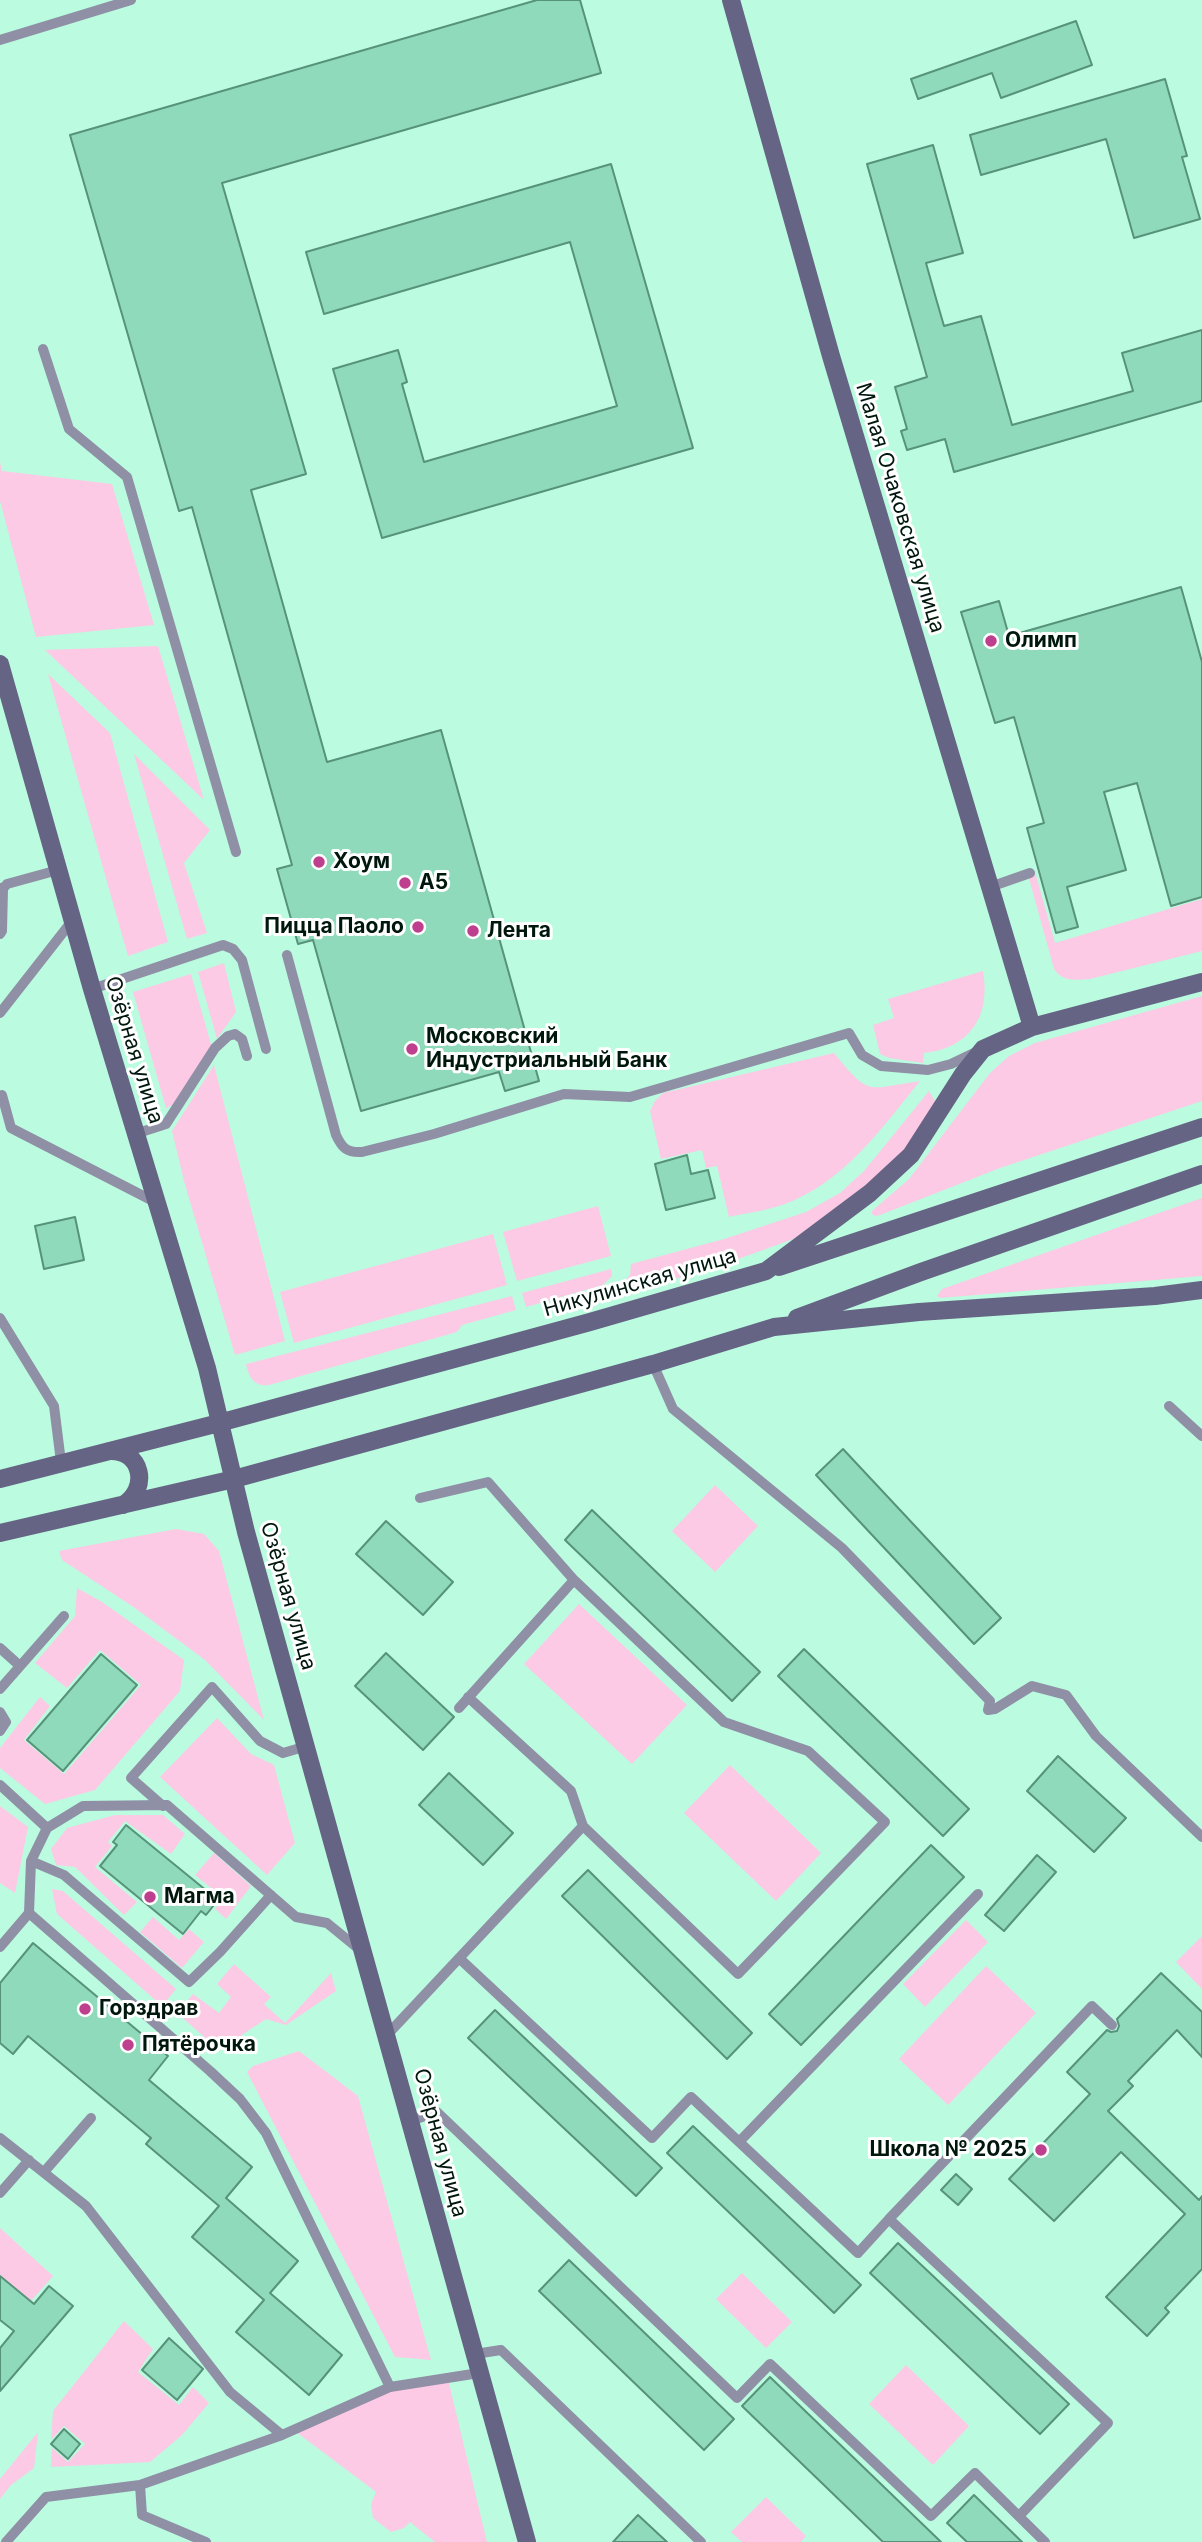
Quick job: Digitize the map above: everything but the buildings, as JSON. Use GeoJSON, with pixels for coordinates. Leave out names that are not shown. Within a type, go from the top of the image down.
{"type":"FeatureCollection","features":[{"type":"Feature","properties":{"kind":"street","name":"Малая Очаковская улица"},"geometry":{"type":"LineString","coordinates":[[732,0],[831,356],[1032,1027]]}},
{"type":"Feature","properties":{"kind":"street","name":"Озёрная улица"},"geometry":{"type":"LineString","coordinates":[[0,664],[72,921],[207,1368],[246,1532],[527,2542]]}},
{"type":"Feature","properties":{"kind":"street","name":"Никулинская улица"},"geometry":{"type":"LineString","coordinates":[[0,1479],[219,1423],[766,1271],[870,1193],[911,1155],[963,1073],[983,1049],[1032,1027],[1202,982]]}},
{"type":"Feature","properties":{"kind":"street"},"geometry":{"type":"LineString","coordinates":[[766,1271],[1202,1128]]}},
{"type":"Feature","properties":{"kind":"street"},"geometry":{"type":"LineString","coordinates":[[0,1533],[234,1479],[653,1364],[774,1327],[934,1267],[1202,1174]]}},
{"type":"Feature","properties":{"kind":"street"},"geometry":{"type":"LineString","coordinates":[[774,1327],[919,1312],[1154,1296],[1202,1290]]}},
{"type":"Feature","properties":{"kind":"street"},"geometry":{"type":"LineString","coordinates":[[106,1451],[124,1453],[138,1466],[140,1474],[138,1492],[132,1499],[117,1507]]}},
{"type":"Feature","properties":{"kind":"lane"},"geometry":{"type":"LineString","coordinates":[[0,40],[131,0]]}},
{"type":"Feature","properties":{"kind":"lane"},"geometry":{"type":"LineString","coordinates":[[43,349],[69,429],[127,477],[236,852]]}},
{"type":"Feature","properties":{"kind":"lane"},"geometry":{"type":"LineString","coordinates":[[0,934],[1,889],[7,884],[58,870]]}},
{"type":"Feature","properties":{"kind":"lane"},"geometry":{"type":"LineString","coordinates":[[990,887],[1030,873]]}},
{"type":"Feature","properties":{"kind":"lane"},"geometry":{"type":"LineString","coordinates":[[0,1013],[72,921]]}},
{"type":"Feature","properties":{"kind":"lane"},"geometry":{"type":"LineString","coordinates":[[92,989],[223,945],[233,949],[242,960],[266,1049]]}},
{"type":"Feature","properties":{"kind":"lane"},"geometry":{"type":"LineString","coordinates":[[287,955],[335,1135],[341,1147],[351,1153],[434,1133],[564,1094],[630,1097],[849,1032],[862,1055],[881,1066],[928,1070],[951,1064],[983,1049]]}},
{"type":"Feature","properties":{"kind":"lane"},"geometry":{"type":"LineString","coordinates":[[135,1135],[166,1124],[215,1048],[228,1036],[235,1034],[242,1039],[247,1056]]}},
{"type":"Feature","properties":{"kind":"lane"},"geometry":{"type":"LineString","coordinates":[[2,1095],[11,1128],[157,1203]]}},
{"type":"Feature","properties":{"kind":"lane"},"geometry":{"type":"LineString","coordinates":[[0,1318],[54,1406],[61,1462]]}},
{"type":"Feature","properties":{"kind":"lane"},"geometry":{"type":"LineString","coordinates":[[653,1364],[673,1409],[842,1549],[990,1701],[988,1710],[1032,1685],[1066,1695],[1097,1735],[1202,1837]]}},
{"type":"Feature","properties":{"kind":"lane"},"geometry":{"type":"LineString","coordinates":[[1169,1406],[1202,1436]]}},
{"type":"Feature","properties":{"kind":"lane"},"geometry":{"type":"LineString","coordinates":[[420,1499],[488,1482],[574,1580],[724,1722],[808,1751],[884,1822],[738,1974],[583,1826],[571,1791],[468,1697]]}},
{"type":"Feature","properties":{"kind":"lane"},"geometry":{"type":"LineString","coordinates":[[458,1708],[574,1580]]}},
{"type":"Feature","properties":{"kind":"lane"},"geometry":{"type":"LineString","coordinates":[[0,1689],[64,1616]]}},
{"type":"Feature","properties":{"kind":"lane"},"geometry":{"type":"LineString","coordinates":[[0,1648],[20,1666]]}},
{"type":"Feature","properties":{"kind":"lane"},"geometry":{"type":"LineString","coordinates":[[163,1806],[131,1778],[212,1688],[260,1741],[283,1754],[307,1746]]}},
{"type":"Feature","properties":{"kind":"lane"},"geometry":{"type":"LineString","coordinates":[[0,1712],[6,1722],[0,1731]]}},
{"type":"Feature","properties":{"kind":"lane"},"geometry":{"type":"LineString","coordinates":[[0,1785],[47,1828]]}},
{"type":"Feature","properties":{"kind":"lane"},"geometry":{"type":"LineString","coordinates":[[0,1947],[29,1913],[31,1861],[47,1828],[83,1806],[167,1805],[296,1917],[327,1923],[365,1954]]}},
{"type":"Feature","properties":{"kind":"lane"},"geometry":{"type":"LineString","coordinates":[[387,2035],[583,1826]]}},
{"type":"Feature","properties":{"kind":"lane"},"geometry":{"type":"LineString","coordinates":[[31,1861],[64,1875],[189,1982],[271,1895]]}},
{"type":"Feature","properties":{"kind":"lane"},"geometry":{"type":"LineString","coordinates":[[739,2142],[978,1894]]}},
{"type":"Feature","properties":{"kind":"lane"},"geometry":{"type":"LineString","coordinates":[[29,1913],[210,2071],[240,2099],[266,2133],[390,2387]]}},
{"type":"Feature","properties":{"kind":"lane"},"geometry":{"type":"LineString","coordinates":[[459,1958],[652,2138],[691,2097],[858,2253],[1091,2006],[1112,2025]]}},
{"type":"Feature","properties":{"kind":"lane"},"geometry":{"type":"LineString","coordinates":[[410,2120],[437,2112],[737,2398],[770,2364],[931,2516],[975,2473],[1045,2542]]}},
{"type":"Feature","properties":{"kind":"lane"},"geometry":{"type":"LineString","coordinates":[[44,2172],[91,2118]]}},
{"type":"Feature","properties":{"kind":"lane"},"geometry":{"type":"LineString","coordinates":[[0,2138],[86,2206],[230,2392],[282,2435]]}},
{"type":"Feature","properties":{"kind":"lane"},"geometry":{"type":"LineString","coordinates":[[0,2193],[29,2160]]}},
{"type":"Feature","properties":{"kind":"lane"},"geometry":{"type":"LineString","coordinates":[[889,2219],[1108,2423],[1019,2516]]}},
{"type":"Feature","properties":{"kind":"lane"},"geometry":{"type":"LineString","coordinates":[[475,2354],[501,2350],[701,2542]]}},
{"type":"Feature","properties":{"kind":"lane"},"geometry":{"type":"LineString","coordinates":[[6,2542],[46,2497],[140,2485],[282,2435],[390,2387],[479,2373]]}},
{"type":"Feature","properties":{"kind":"lane"},"geometry":{"type":"LineString","coordinates":[[140,2485],[142,2515],[206,2542]]}},
{"type":"Feature","properties":{"kind":"shaded area"},"geometry":{"type":"Polygon","coordinates":[[[0,462],[2,471],[112,484],[154,625],[36,637],[0,501],[0,462]]]}},
{"type":"Feature","properties":{"kind":"shaded area"},"geometry":{"type":"Polygon","coordinates":[[[158,646],[204,800],[45,650],[158,646]]]}},
{"type":"Feature","properties":{"kind":"shaded area"},"geometry":{"type":"Polygon","coordinates":[[[48,674],[110,733],[168,942],[128,956],[48,674]]]}},
{"type":"Feature","properties":{"kind":"shaded area"},"geometry":{"type":"Polygon","coordinates":[[[134,754],[210,830],[184,863],[207,933],[187,939],[134,754]]]}},
{"type":"Feature","properties":{"kind":"shaded area"},"geometry":{"type":"Polygon","coordinates":[[[1035,872],[1055,943],[1202,899],[1202,951],[1090,979],[1065,978],[1054,969],[1028,875],[1035,872]]]}},
{"type":"Feature","properties":{"kind":"shaded area"},"geometry":{"type":"Polygon","coordinates":[[[224,963],[236,1012],[217,1039],[198,972],[224,963]]]}},
{"type":"Feature","properties":{"kind":"shaded area"},"geometry":{"type":"Polygon","coordinates":[[[983,971],[984,1002],[974,1027],[965,1037],[940,1050],[924,1053],[923,1063],[880,1054],[873,1025],[894,1018],[888,999],[983,971]]]}},
{"type":"Feature","properties":{"kind":"shaded area"},"geometry":{"type":"Polygon","coordinates":[[[191,974],[212,1048],[175,1104],[166,1108],[133,992],[191,974]]]}},
{"type":"Feature","properties":{"kind":"shaded area"},"geometry":{"type":"Polygon","coordinates":[[[1202,996],[1202,1101],[1000,1168],[880,1215],[872,1214],[872,1211],[909,1179],[990,1073],[1009,1056],[1035,1043],[1202,996]]]}},
{"type":"Feature","properties":{"kind":"shaded area"},"geometry":{"type":"Polygon","coordinates":[[[834,1053],[855,1077],[870,1086],[920,1081],[875,1136],[824,1184],[782,1205],[729,1217],[717,1166],[706,1168],[702,1150],[661,1159],[650,1111],[663,1093],[834,1053]]]}},
{"type":"Feature","properties":{"kind":"shaded area"},"geometry":{"type":"Polygon","coordinates":[[[214,1065],[285,1341],[235,1355],[172,1131],[214,1065]]]}},
{"type":"Feature","properties":{"kind":"shaded area"},"geometry":{"type":"Polygon","coordinates":[[[929,1091],[936,1103],[929,1127],[821,1229],[716,1267],[608,1298],[630,1275],[631,1264],[724,1239],[806,1212],[840,1193],[864,1171],[929,1091]]]}},
{"type":"Feature","properties":{"kind":"shaded area"},"geometry":{"type":"Polygon","coordinates":[[[1202,1198],[1202,1276],[940,1298],[937,1296],[942,1289],[1202,1198]]]}},
{"type":"Feature","properties":{"kind":"shaded area"},"geometry":{"type":"Polygon","coordinates":[[[598,1206],[611,1256],[517,1281],[503,1232],[598,1206]]]}},
{"type":"Feature","properties":{"kind":"shaded area"},"geometry":{"type":"Polygon","coordinates":[[[493,1234],[507,1285],[294,1343],[280,1292],[493,1234]]]}},
{"type":"Feature","properties":{"kind":"shaded area"},"geometry":{"type":"Polygon","coordinates":[[[611,1269],[612,1276],[603,1285],[526,1307],[522,1293],[611,1269]]]}},
{"type":"Feature","properties":{"kind":"shaded area"},"geometry":{"type":"Polygon","coordinates":[[[512,1296],[516,1310],[462,1325],[457,1332],[269,1385],[256,1383],[247,1369],[246,1364],[512,1296]]]}},
{"type":"Feature","properties":{"kind":"shaded area"},"geometry":{"type":"Polygon","coordinates":[[[715,1485],[758,1526],[715,1572],[672,1531],[715,1485]]]}},
{"type":"Feature","properties":{"kind":"shaded area"},"geometry":{"type":"Polygon","coordinates":[[[176,1529],[204,1534],[219,1551],[264,1720],[205,1660],[135,1608],[62,1560],[59,1551],[176,1529]]]}},
{"type":"Feature","properties":{"kind":"shaded area"},"geometry":{"type":"Polygon","coordinates":[[[77,1588],[102,1602],[184,1660],[180,1691],[95,1790],[45,1804],[0,1768],[0,1748],[40,1697],[50,1706],[24,1740],[64,1774],[141,1685],[100,1650],[67,1688],[35,1663],[75,1616],[77,1588]]]}},
{"type":"Feature","properties":{"kind":"shaded area"},"geometry":{"type":"Polygon","coordinates":[[[579,1604],[687,1705],[632,1764],[524,1664],[579,1604]]]}},
{"type":"Feature","properties":{"kind":"shaded area"},"geometry":{"type":"Polygon","coordinates":[[[217,1718],[251,1754],[274,1765],[295,1843],[267,1875],[160,1777],[217,1718]]]}},
{"type":"Feature","properties":{"kind":"shaded area"},"geometry":{"type":"Polygon","coordinates":[[[730,1765],[821,1853],[776,1901],[684,1813],[730,1765]]]}},
{"type":"Feature","properties":{"kind":"shaded area"},"geometry":{"type":"Polygon","coordinates":[[[0,1806],[28,1827],[15,1893],[0,1883],[0,1806]]]}},
{"type":"Feature","properties":{"kind":"shaded area"},"geometry":{"type":"Polygon","coordinates":[[[115,1815],[163,1815],[185,1834],[171,1854],[125,1821],[108,1842],[112,1846],[95,1867],[137,1902],[124,1915],[75,1867],[56,1865],[51,1849],[67,1828],[115,1815]]]}},
{"type":"Feature","properties":{"kind":"shaded area"},"geometry":{"type":"Polygon","coordinates":[[[214,1853],[251,1886],[226,1919],[215,1909],[223,1898],[195,1875],[214,1853]]]}},
{"type":"Feature","properties":{"kind":"shaded area"},"geometry":{"type":"Polygon","coordinates":[[[52,1889],[63,1891],[176,1989],[162,2006],[57,1914],[52,1889]]]}},
{"type":"Feature","properties":{"kind":"shaded area"},"geometry":{"type":"Polygon","coordinates":[[[153,1917],[179,1940],[189,1929],[204,1942],[182,1968],[140,1932],[153,1917]]]}},
{"type":"Feature","properties":{"kind":"shaded area"},"geometry":{"type":"Polygon","coordinates":[[[966,1920],[988,1942],[925,2007],[903,1984],[966,1920]]]}},
{"type":"Feature","properties":{"kind":"shaded area"},"geometry":{"type":"Polygon","coordinates":[[[1202,1936],[1202,1989],[1176,1962],[1202,1936]]]}},
{"type":"Feature","properties":{"kind":"shaded area"},"geometry":{"type":"Polygon","coordinates":[[[234,1964],[271,1997],[264,2004],[285,2023],[331,1973],[336,1991],[286,2025],[266,2019],[219,2050],[177,2013],[193,1994],[219,2013],[231,1997],[217,1984],[234,1964]]]}},
{"type":"Feature","properties":{"kind":"shaded area"},"geometry":{"type":"Polygon","coordinates":[[[986,1966],[1036,2013],[948,2105],[899,2059],[986,1966]]]}},
{"type":"Feature","properties":{"kind":"shaded area"},"geometry":{"type":"Polygon","coordinates":[[[299,2051],[358,2096],[431,2360],[395,2357],[247,2072],[253,2066],[299,2051]]]}},
{"type":"Feature","properties":{"kind":"shaded area"},"geometry":{"type":"Polygon","coordinates":[[[0,2228],[53,2276],[31,2301],[0,2276],[0,2228]]]}},
{"type":"Feature","properties":{"kind":"shaded area"},"geometry":{"type":"Polygon","coordinates":[[[742,2273],[792,2322],[766,2348],[716,2299],[742,2273]]]}},
{"type":"Feature","properties":{"kind":"shaded area"},"geometry":{"type":"Polygon","coordinates":[[[124,2321],[153,2349],[138,2372],[179,2405],[193,2387],[209,2403],[182,2435],[150,2462],[51,2467],[52,2448],[68,2462],[85,2444],[64,2426],[51,2440],[53,2411],[124,2321]]]}},
{"type":"Feature","properties":{"kind":"shaded area"},"geometry":{"type":"Polygon","coordinates":[[[906,2365],[969,2426],[933,2465],[869,2404],[906,2365]]]}},
{"type":"Feature","properties":{"kind":"shaded area"},"geometry":{"type":"Polygon","coordinates":[[[448,2379],[487,2542],[435,2542],[410,2522],[404,2528],[391,2532],[373,2518],[371,2504],[376,2492],[292,2429],[390,2387],[448,2379]]]}},
{"type":"Feature","properties":{"kind":"shaded area"},"geometry":{"type":"Polygon","coordinates":[[[38,2432],[34,2468],[11,2485],[0,2499],[0,2479],[38,2432]]]}},
{"type":"Feature","properties":{"kind":"shaded area"},"geometry":{"type":"Polygon","coordinates":[[[766,2497],[806,2536],[801,2542],[742,2542],[731,2532],[766,2497]]]}},
{"type":"Feature","properties":{"kind":"place","name":"Олимп"},"geometry":{"type":"Point","coordinates":[991,641]}},
{"type":"Feature","properties":{"kind":"place","name":"Хоум"},"geometry":{"type":"Point","coordinates":[319,862]}},
{"type":"Feature","properties":{"kind":"place","name":"А5"},"geometry":{"type":"Point","coordinates":[405,883]}},
{"type":"Feature","properties":{"kind":"place","name":"Пицца Паоло"},"geometry":{"type":"Point","coordinates":[418,927]}},
{"type":"Feature","properties":{"kind":"place","name":"Лента"},"geometry":{"type":"Point","coordinates":[473,931]}},
{"type":"Feature","properties":{"kind":"place","name":"Московский Индустриальный Банк"},"geometry":{"type":"Point","coordinates":[412,1049]}},
{"type":"Feature","properties":{"kind":"place","name":"Магма"},"geometry":{"type":"Point","coordinates":[150,1897]}},
{"type":"Feature","properties":{"kind":"place","name":"Горздрав"},"geometry":{"type":"Point","coordinates":[85,2009]}},
{"type":"Feature","properties":{"kind":"place","name":"Пятёрочка"},"geometry":{"type":"Point","coordinates":[128,2045]}},
{"type":"Feature","properties":{"kind":"place","name":"Школа № 2025"},"geometry":{"type":"Point","coordinates":[1041,2150]}}]}
